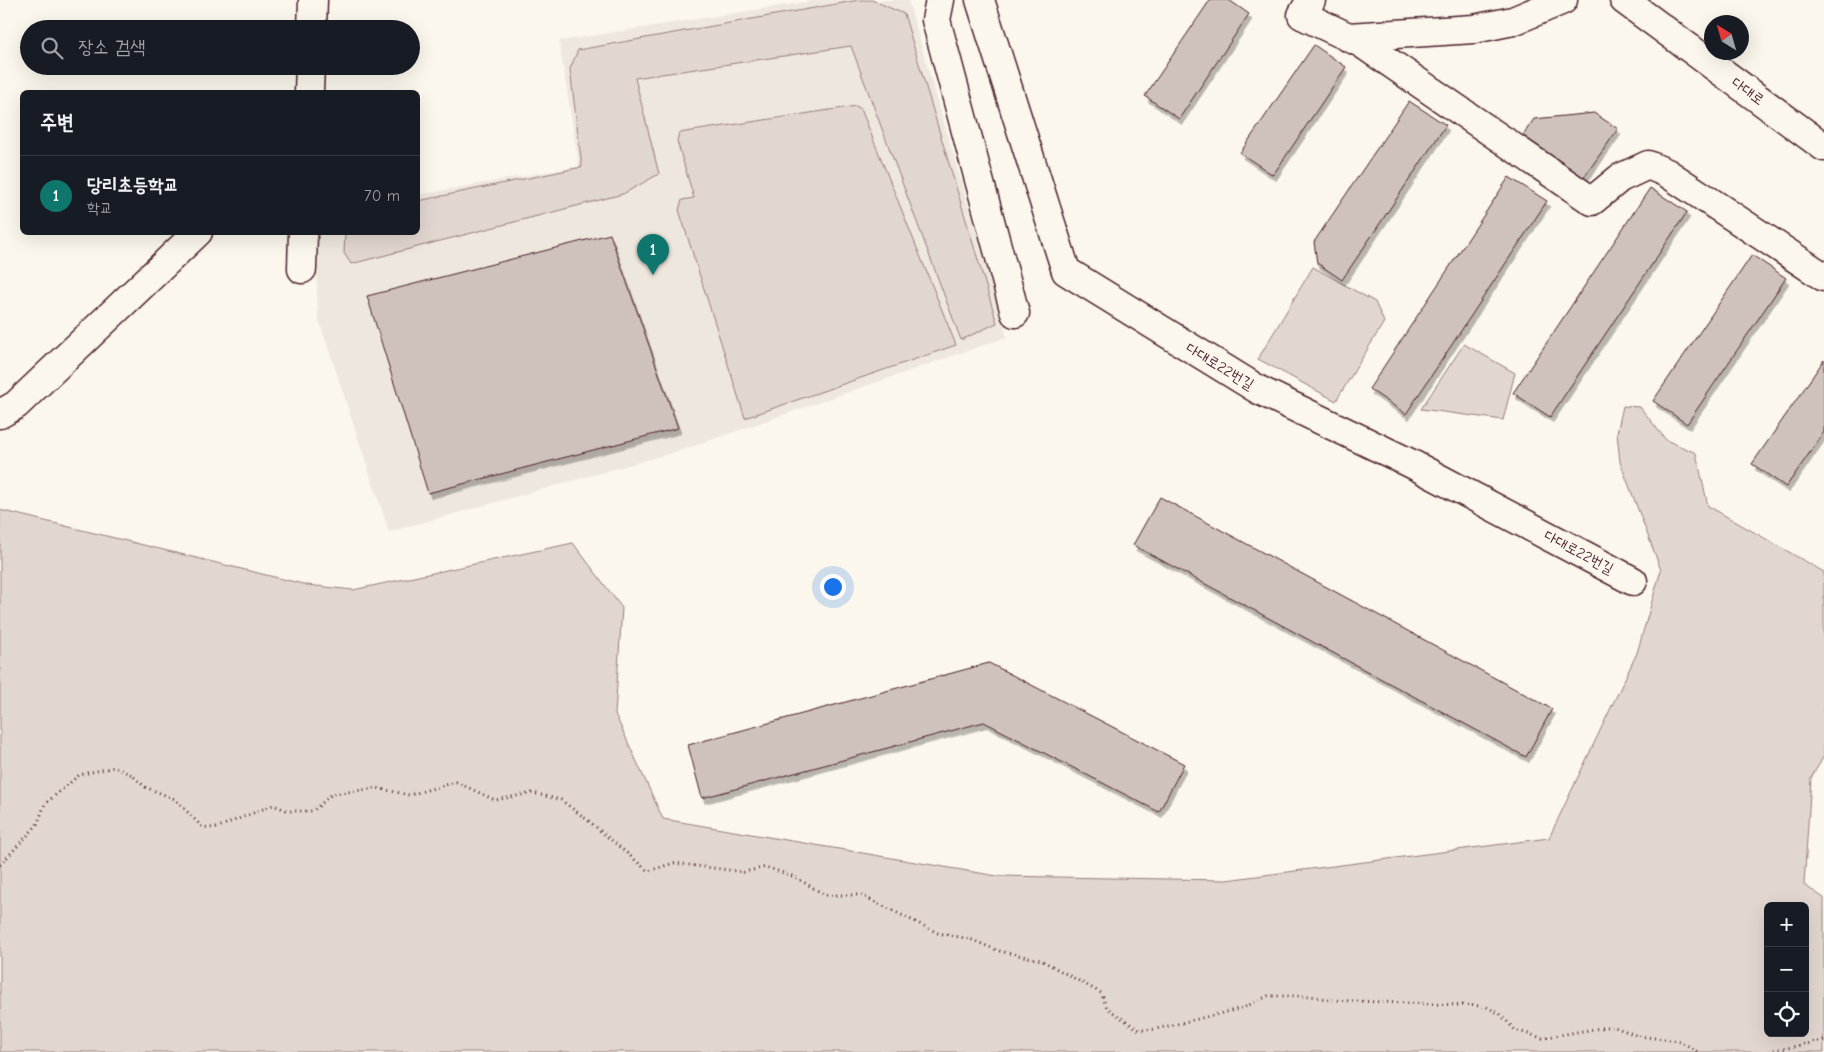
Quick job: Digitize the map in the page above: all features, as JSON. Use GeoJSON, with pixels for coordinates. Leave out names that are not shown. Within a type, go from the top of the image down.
{"type":"FeatureCollection","features":[{"type":"Feature","properties":{"kind":"street"},"geometry":{"type":"LineString","coordinates":[[312,20],[313,0]]}},
{"type":"Feature","properties":{"kind":"street"},"geometry":{"type":"LineString","coordinates":[[940,0],[936,20],[1015,313]]}},
{"type":"Feature","properties":{"kind":"street","name":"다대로22번길"},"geometry":{"type":"LineString","coordinates":[[980,0],[1066,271],[1260,390],[1412,464],[1633,581]]}},
{"type":"Feature","properties":{"kind":"street"},"geometry":{"type":"LineString","coordinates":[[1311,0],[1302,15],[1361,43],[1592,201],[1620,178],[1648,165],[1667,173],[1824,278]]}},
{"type":"Feature","properties":{"kind":"street"},"geometry":{"type":"LineString","coordinates":[[1348,36],[1474,29],[1513,20],[1564,0]]}},
{"type":"Feature","properties":{"kind":"street","name":"다대로"},"geometry":{"type":"LineString","coordinates":[[1624,0],[1824,147]]}},
{"type":"Feature","properties":{"kind":"street"},"geometry":{"type":"LineString","coordinates":[[309,90],[310,75]]}},
{"type":"Feature","properties":{"kind":"street"},"geometry":{"type":"LineString","coordinates":[[0,414],[16,405],[195,235]]}},
{"type":"Feature","properties":{"kind":"street"},"geometry":{"type":"LineString","coordinates":[[302,269],[303,235]]}},
{"type":"Feature","properties":{"kind":"path"},"geometry":{"type":"LineString","coordinates":[[0,865],[37,825],[45,804],[80,775],[114,767],[132,776],[145,787],[175,799],[202,827],[216,828],[273,804],[289,811],[313,811],[332,794],[377,788],[409,795],[456,782],[495,800],[533,793],[561,800],[648,871],[674,863],[744,872],[766,867],[795,877],[825,895],[861,895],[938,933],[970,939],[999,950],[1041,960],[1101,993],[1107,1008],[1139,1030],[1156,1029],[1243,1008],[1268,996],[1312,996],[1330,1000],[1485,1006],[1500,1014],[1515,1030],[1542,1038],[1612,1026],[1638,1036],[1680,1041],[1698,1052]]}},
{"type":"Feature","properties":{"kind":"path"},"geometry":{"type":"LineString","coordinates":[[1770,1052],[1824,1040]]}},
{"type":"Feature","properties":{"kind":"shaded area"},"geometry":{"type":"Polygon","coordinates":[[[818,0],[908,0],[1007,337],[682,450],[389,532],[318,317],[315,235],[420,235],[420,195],[579,166],[559,41],[818,0]]]}},
{"type":"Feature","properties":{"kind":"shaded area"},"geometry":{"type":"Polygon","coordinates":[[[859,0],[872,0],[904,14],[997,323],[961,340],[851,46],[635,78],[659,174],[623,194],[351,264],[344,253],[345,235],[420,235],[420,201],[582,167],[570,69],[578,50],[859,0]]]}},
{"type":"Feature","properties":{"kind":"shaded area"},"geometry":{"type":"Polygon","coordinates":[[[856,106],[861,109],[956,345],[745,418],[679,210],[682,200],[694,198],[677,141],[679,133],[856,106]]]}},
{"type":"Feature","properties":{"kind":"shaded area"},"geometry":{"type":"Polygon","coordinates":[[[1313,267],[1375,302],[1384,322],[1336,401],[1258,359],[1313,267]]]}},
{"type":"Feature","properties":{"kind":"shaded area"},"geometry":{"type":"Polygon","coordinates":[[[1464,344],[1515,373],[1503,420],[1421,409],[1464,344]]]}},
{"type":"Feature","properties":{"kind":"shaded area"},"geometry":{"type":"Polygon","coordinates":[[[1623,406],[1640,407],[1666,440],[1696,453],[1708,506],[1824,572],[1824,756],[1811,778],[1804,885],[1824,898],[1824,1052],[0,1052],[0,510],[307,585],[353,590],[573,543],[622,608],[615,714],[663,819],[997,876],[1226,880],[1549,838],[1637,653],[1661,570],[1620,462],[1617,433],[1623,406]]]}},
{"type":"Feature","properties":{"kind":"building"},"geometry":{"type":"Polygon","coordinates":[[[1210,0],[1229,0],[1249,14],[1179,119],[1145,96],[1210,0]]]}},
{"type":"Feature","properties":{"kind":"building"},"geometry":{"type":"Polygon","coordinates":[[[1314,45],[1346,67],[1273,175],[1240,153],[1314,45]]]}},
{"type":"Feature","properties":{"kind":"building"},"geometry":{"type":"Polygon","coordinates":[[[1409,101],[1446,125],[1342,280],[1317,263],[1314,242],[1409,101]]]}},
{"type":"Feature","properties":{"kind":"building"},"geometry":{"type":"Polygon","coordinates":[[[1594,113],[1618,129],[1582,180],[1521,138],[1534,119],[1594,113]]]}},
{"type":"Feature","properties":{"kind":"building"},"geometry":{"type":"Polygon","coordinates":[[[1509,177],[1547,201],[1406,414],[1369,389],[1509,177]]]}},
{"type":"Feature","properties":{"kind":"building"},"geometry":{"type":"Polygon","coordinates":[[[1650,188],[1687,212],[1550,417],[1513,393],[1650,188]]]}},
{"type":"Feature","properties":{"kind":"building"},"geometry":{"type":"Polygon","coordinates":[[[610,234],[678,428],[428,493],[367,296],[610,234]]]}},
{"type":"Feature","properties":{"kind":"building"},"geometry":{"type":"Polygon","coordinates":[[[1752,255],[1786,278],[1687,424],[1653,401],[1752,255]]]}},
{"type":"Feature","properties":{"kind":"building"},"geometry":{"type":"Polygon","coordinates":[[[1824,360],[1824,432],[1786,487],[1752,464],[1824,360]]]}},
{"type":"Feature","properties":{"kind":"building"},"geometry":{"type":"Polygon","coordinates":[[[1160,497],[1552,709],[1526,757],[1133,545],[1160,497]]]}},
{"type":"Feature","properties":{"kind":"building"},"geometry":{"type":"Polygon","coordinates":[[[989,663],[1184,764],[1159,812],[984,722],[702,798],[688,745],[989,663]]]}},
{"type":"Feature","properties":{"kind":"place","name":"당리초등학교"},"geometry":{"type":"Point","coordinates":[653,275]}}]}
